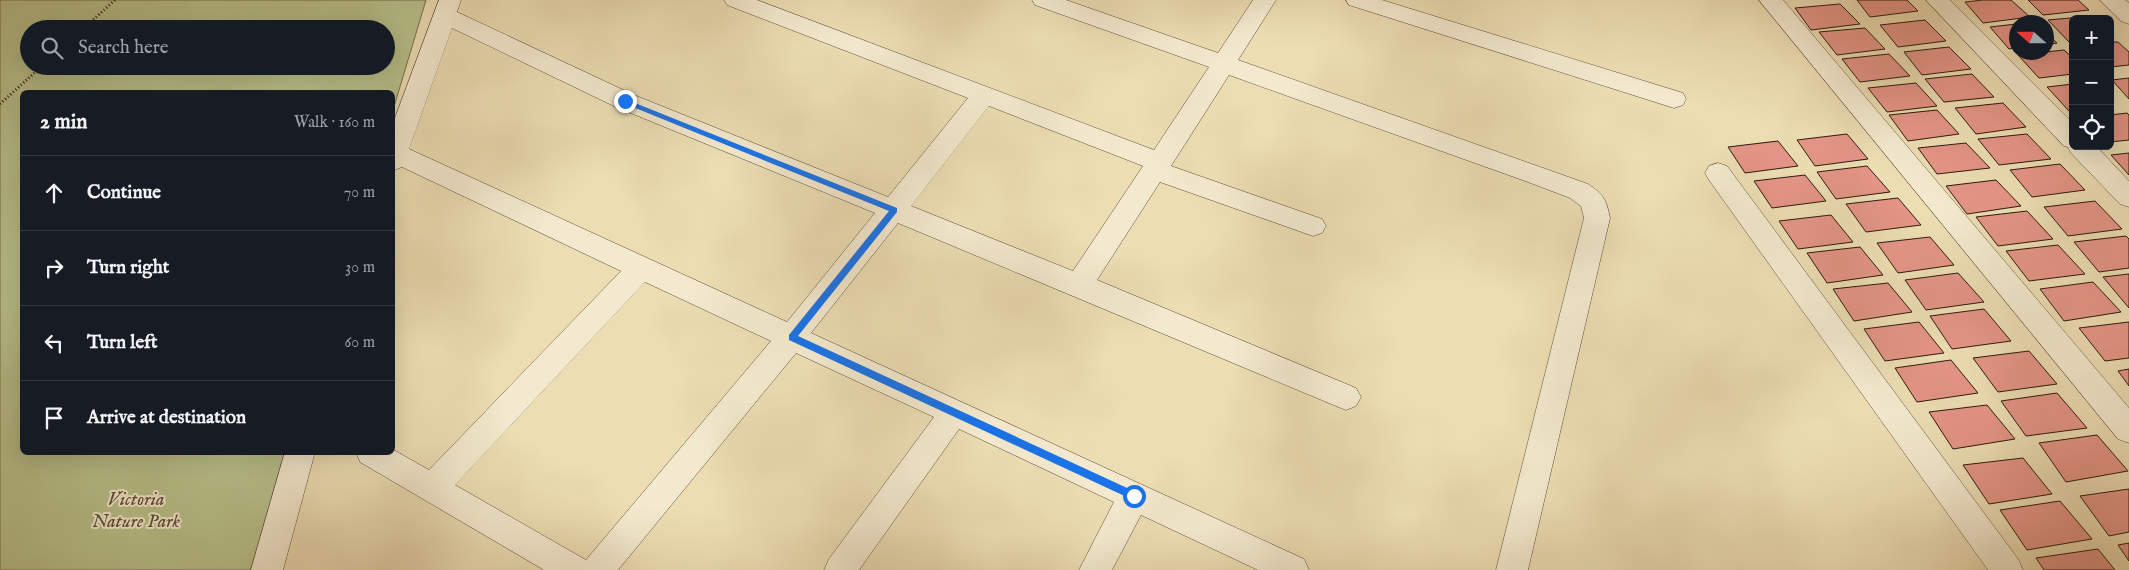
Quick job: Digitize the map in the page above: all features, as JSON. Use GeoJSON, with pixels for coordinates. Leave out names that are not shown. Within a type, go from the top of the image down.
{"type":"FeatureCollection","features":[{"type":"Feature","properties":{"kind":"street"},"geometry":{"type":"LineString","coordinates":[[735,0],[984,95],[1157,166],[1313,226]]}},
{"type":"Feature","properties":{"kind":"street"},"geometry":{"type":"LineString","coordinates":[[1043,0],[1537,175],[1579,191],[1593,201],[1597,218],[1512,570]]}},
{"type":"Feature","properties":{"kind":"street"},"geometry":{"type":"LineString","coordinates":[[1079,285],[1265,0]]}},
{"type":"Feature","properties":{"kind":"street"},"geometry":{"type":"LineString","coordinates":[[1357,0],[1674,99]]}},
{"type":"Feature","properties":{"kind":"street"},"geometry":{"type":"LineString","coordinates":[[1770,0],[2129,430]]}},
{"type":"Feature","properties":{"kind":"street"},"geometry":{"type":"LineString","coordinates":[[1937,0],[2069,135]]}},
{"type":"Feature","properties":{"kind":"street"},"geometry":{"type":"LineString","coordinates":[[2110,0],[2129,16]]}},
{"type":"Feature","properties":{"kind":"street"},"geometry":{"type":"LineString","coordinates":[[395,155],[448,8],[625,101],[1079,285],[1346,397]]}},
{"type":"Feature","properties":{"kind":"street"},"geometry":{"type":"LineString","coordinates":[[598,570],[792,338],[984,95]]}},
{"type":"Feature","properties":{"kind":"street"},"geometry":{"type":"LineString","coordinates":[[2084,150],[2129,197]]}},
{"type":"Feature","properties":{"kind":"street"},"geometry":{"type":"LineString","coordinates":[[395,158],[642,268],[1293,570]]}},
{"type":"Feature","properties":{"kind":"street"},"geometry":{"type":"LineString","coordinates":[[1718,173],[2007,570]]}},
{"type":"Feature","properties":{"kind":"street"},"geometry":{"type":"LineString","coordinates":[[432,488],[642,268]]}},
{"type":"Feature","properties":{"kind":"street"},"geometry":{"type":"LineString","coordinates":[[840,570],[954,413]]}},
{"type":"Feature","properties":{"kind":"street"},"geometry":{"type":"LineString","coordinates":[[267,570],[299,455]]}},
{"type":"Feature","properties":{"kind":"street"},"geometry":{"type":"LineString","coordinates":[[376,455],[574,570]]}},
{"type":"Feature","properties":{"kind":"street"},"geometry":{"type":"LineString","coordinates":[[1095,570],[1134,496]]}},
{"type":"Feature","properties":{"kind":"path"},"geometry":{"type":"LineString","coordinates":[[93,20],[115,0]]}},
{"type":"Feature","properties":{"kind":"path"},"geometry":{"type":"LineString","coordinates":[[0,104],[32,75]]}},
{"type":"Feature","properties":{"kind":"green space","name":"Victoria Nature Park"},"geometry":{"type":"Polygon","coordinates":[[[0,0],[426,0],[395,103],[395,90],[20,90],[20,455],[287,455],[252,570],[0,570],[0,0]]]}},
{"type":"Feature","properties":{"kind":"building"},"geometry":{"type":"Polygon","coordinates":[[[1857,0],[1907,0],[1918,11],[1870,17],[1857,0]]]}},
{"type":"Feature","properties":{"kind":"building"},"geometry":{"type":"Polygon","coordinates":[[[2011,0],[2028,15],[2009,15],[2009,20],[1983,23],[1965,2],[2011,0]]]}},
{"type":"Feature","properties":{"kind":"building"},"geometry":{"type":"Polygon","coordinates":[[[2028,0],[2078,0],[2089,10],[2043,15],[2028,0]]]}},
{"type":"Feature","properties":{"kind":"building"},"geometry":{"type":"Polygon","coordinates":[[[1840,4],[1860,24],[1811,30],[1795,8],[1840,4]]]}},
{"type":"Feature","properties":{"kind":"building"},"geometry":{"type":"Polygon","coordinates":[[[2069,18],[2069,42],[2054,26],[2054,19],[2069,18]]]}},
{"type":"Feature","properties":{"kind":"building"},"geometry":{"type":"Polygon","coordinates":[[[1925,20],[1946,41],[1898,47],[1880,25],[1925,20]]]}},
{"type":"Feature","properties":{"kind":"building"},"geometry":{"type":"Polygon","coordinates":[[[2009,25],[2009,49],[1990,27],[2009,25]]]}},
{"type":"Feature","properties":{"kind":"building"},"geometry":{"type":"Polygon","coordinates":[[[1865,28],[1885,49],[1837,55],[1819,32],[1865,28]]]}},
{"type":"Feature","properties":{"kind":"building"},"geometry":{"type":"Polygon","coordinates":[[[2114,42],[2118,42],[2129,52],[2129,65],[2114,67],[2114,42]]]}},
{"type":"Feature","properties":{"kind":"building"},"geometry":{"type":"Polygon","coordinates":[[[1949,47],[1971,69],[1922,75],[1904,52],[1949,47]]]}},
{"type":"Feature","properties":{"kind":"building"},"geometry":{"type":"Polygon","coordinates":[[[2064,50],[2069,54],[2069,74],[2039,78],[2023,60],[2054,60],[2054,51],[2064,50]]]}},
{"type":"Feature","properties":{"kind":"building"},"geometry":{"type":"Polygon","coordinates":[[[1889,54],[1910,76],[1860,82],[1842,59],[1889,54]]]}},
{"type":"Feature","properties":{"kind":"building"},"geometry":{"type":"Polygon","coordinates":[[[1972,74],[1994,97],[1944,102],[1925,79],[1972,74]]]}},
{"type":"Feature","properties":{"kind":"building"},"geometry":{"type":"Polygon","coordinates":[[[2129,78],[2129,99],[2114,82],[2114,80],[2129,78]]]}},
{"type":"Feature","properties":{"kind":"building"},"geometry":{"type":"Polygon","coordinates":[[[1916,83],[1937,106],[1887,112],[1868,88],[1916,83]]]}},
{"type":"Feature","properties":{"kind":"building"},"geometry":{"type":"Polygon","coordinates":[[[2069,84],[2069,111],[2047,87],[2069,84]]]}},
{"type":"Feature","properties":{"kind":"building"},"geometry":{"type":"Polygon","coordinates":[[[2003,103],[2026,127],[1976,134],[1955,108],[2003,103]]]}},
{"type":"Feature","properties":{"kind":"building"},"geometry":{"type":"Polygon","coordinates":[[[1937,110],[1959,134],[1908,141],[1889,115],[1937,110]]]}},
{"type":"Feature","properties":{"kind":"building"},"geometry":{"type":"Polygon","coordinates":[[[2127,113],[2129,115],[2129,140],[2114,142],[2114,115],[2127,113]]]}},
{"type":"Feature","properties":{"kind":"building"},"geometry":{"type":"Polygon","coordinates":[[[1847,134],[1868,159],[1815,166],[1797,140],[1847,134]]]}},
{"type":"Feature","properties":{"kind":"building"},"geometry":{"type":"Polygon","coordinates":[[[2027,134],[2051,159],[1999,165],[1978,139],[2027,134]]]}},
{"type":"Feature","properties":{"kind":"building"},"geometry":{"type":"Polygon","coordinates":[[[1778,141],[1798,166],[1745,173],[1728,147],[1778,141]]]}},
{"type":"Feature","properties":{"kind":"building"},"geometry":{"type":"Polygon","coordinates":[[[1966,143],[1990,168],[1937,174],[1918,148],[1966,143]]]}},
{"type":"Feature","properties":{"kind":"building"},"geometry":{"type":"Polygon","coordinates":[[[2129,153],[2129,175],[2111,155],[2129,153]]]}},
{"type":"Feature","properties":{"kind":"building"},"geometry":{"type":"Polygon","coordinates":[[[2060,164],[2085,190],[2032,197],[2010,170],[2060,164]]]}},
{"type":"Feature","properties":{"kind":"building"},"geometry":{"type":"Polygon","coordinates":[[[1867,166],[1890,192],[1836,199],[1817,172],[1867,166]]]}},
{"type":"Feature","properties":{"kind":"building"},"geometry":{"type":"Polygon","coordinates":[[[1805,175],[1826,201],[1772,208],[1754,181],[1805,175]]]}},
{"type":"Feature","properties":{"kind":"building"},"geometry":{"type":"Polygon","coordinates":[[[1996,180],[2021,206],[1967,214],[1946,186],[1996,180]]]}},
{"type":"Feature","properties":{"kind":"building"},"geometry":{"type":"Polygon","coordinates":[[[1898,198],[1921,225],[1866,232],[1846,204],[1898,198]]]}},
{"type":"Feature","properties":{"kind":"building"},"geometry":{"type":"Polygon","coordinates":[[[2095,201],[2122,229],[2068,236],[2044,207],[2095,201]]]}},
{"type":"Feature","properties":{"kind":"building"},"geometry":{"type":"Polygon","coordinates":[[[2027,211],[2053,239],[1998,246],[1976,217],[2027,211]]]}},
{"type":"Feature","properties":{"kind":"building"},"geometry":{"type":"Polygon","coordinates":[[[1831,215],[1853,242],[1798,249],[1779,221],[1831,215]]]}},
{"type":"Feature","properties":{"kind":"building"},"geometry":{"type":"Polygon","coordinates":[[[2126,236],[2129,239],[2129,268],[2099,272],[2074,242],[2126,236]]]}},
{"type":"Feature","properties":{"kind":"building"},"geometry":{"type":"Polygon","coordinates":[[[1930,237],[1954,265],[1898,273],[1877,243],[1930,237]]]}},
{"type":"Feature","properties":{"kind":"building"},"geometry":{"type":"Polygon","coordinates":[[[2058,245],[2085,274],[2029,281],[2006,251],[2058,245]]]}},
{"type":"Feature","properties":{"kind":"building"},"geometry":{"type":"Polygon","coordinates":[[[1860,247],[1883,275],[1827,283],[1807,253],[1860,247]]]}},
{"type":"Feature","properties":{"kind":"building"},"geometry":{"type":"Polygon","coordinates":[[[1958,273],[1984,302],[1926,310],[1905,280],[1958,273]]]}},
{"type":"Feature","properties":{"kind":"building"},"geometry":{"type":"Polygon","coordinates":[[[2129,274],[2129,308],[2103,277],[2129,274]]]}},
{"type":"Feature","properties":{"kind":"building"},"geometry":{"type":"Polygon","coordinates":[[[2093,282],[2121,312],[2064,321],[2040,289],[2093,282]]]}},
{"type":"Feature","properties":{"kind":"building"},"geometry":{"type":"Polygon","coordinates":[[[1888,283],[1912,312],[1854,321],[1833,289],[1888,283]]]}},
{"type":"Feature","properties":{"kind":"building"},"geometry":{"type":"Polygon","coordinates":[[[1984,309],[2011,341],[1952,349],[1930,316],[1984,309]]]}},
{"type":"Feature","properties":{"kind":"building"},"geometry":{"type":"Polygon","coordinates":[[[1919,322],[1944,353],[1885,361],[1864,329],[1919,322]]]}},
{"type":"Feature","properties":{"kind":"building"},"geometry":{"type":"Polygon","coordinates":[[[2129,322],[2129,358],[2105,361],[2079,328],[2129,322]]]}},
{"type":"Feature","properties":{"kind":"building"},"geometry":{"type":"Polygon","coordinates":[[[2029,351],[2057,384],[1998,392],[1973,358],[2029,351]]]}},
{"type":"Feature","properties":{"kind":"building"},"geometry":{"type":"Polygon","coordinates":[[[1951,360],[1978,393],[1917,402],[1895,368],[1951,360]]]}},
{"type":"Feature","properties":{"kind":"building"},"geometry":{"type":"Polygon","coordinates":[[[2129,369],[2129,386],[2118,371],[2129,369]]]}},
{"type":"Feature","properties":{"kind":"building"},"geometry":{"type":"Polygon","coordinates":[[[2057,393],[2087,428],[2026,436],[2001,401],[2057,393]]]}},
{"type":"Feature","properties":{"kind":"building"},"geometry":{"type":"Polygon","coordinates":[[[1987,405],[2015,439],[1953,449],[1929,412],[1987,405]]]}},
{"type":"Feature","properties":{"kind":"building"},"geometry":{"type":"Polygon","coordinates":[[[2097,435],[2128,471],[2066,482],[2039,443],[2097,435]]]}},
{"type":"Feature","properties":{"kind":"building"},"geometry":{"type":"Polygon","coordinates":[[[2023,458],[2052,494],[1989,504],[1963,465],[2023,458]]]}},
{"type":"Feature","properties":{"kind":"building"},"geometry":{"type":"Polygon","coordinates":[[[2129,489],[2129,532],[2109,536],[2080,496],[2129,489]]]}},
{"type":"Feature","properties":{"kind":"building"},"geometry":{"type":"Polygon","coordinates":[[[2060,501],[2092,539],[2027,550],[2000,510],[2060,501]]]}},
{"type":"Feature","properties":{"kind":"building"},"geometry":{"type":"Polygon","coordinates":[[[2129,543],[2129,561],[2118,545],[2129,543]]]}},
{"type":"Feature","properties":{"kind":"building"},"geometry":{"type":"Polygon","coordinates":[[[2098,549],[2115,570],[2044,570],[2036,558],[2098,549]]]}},
{"type":"Feature","properties":{"kind":"route"},"geometry":{"type":"LineString","coordinates":[[625,101],[894,210],[792,338],[1134,496]]}}]}
